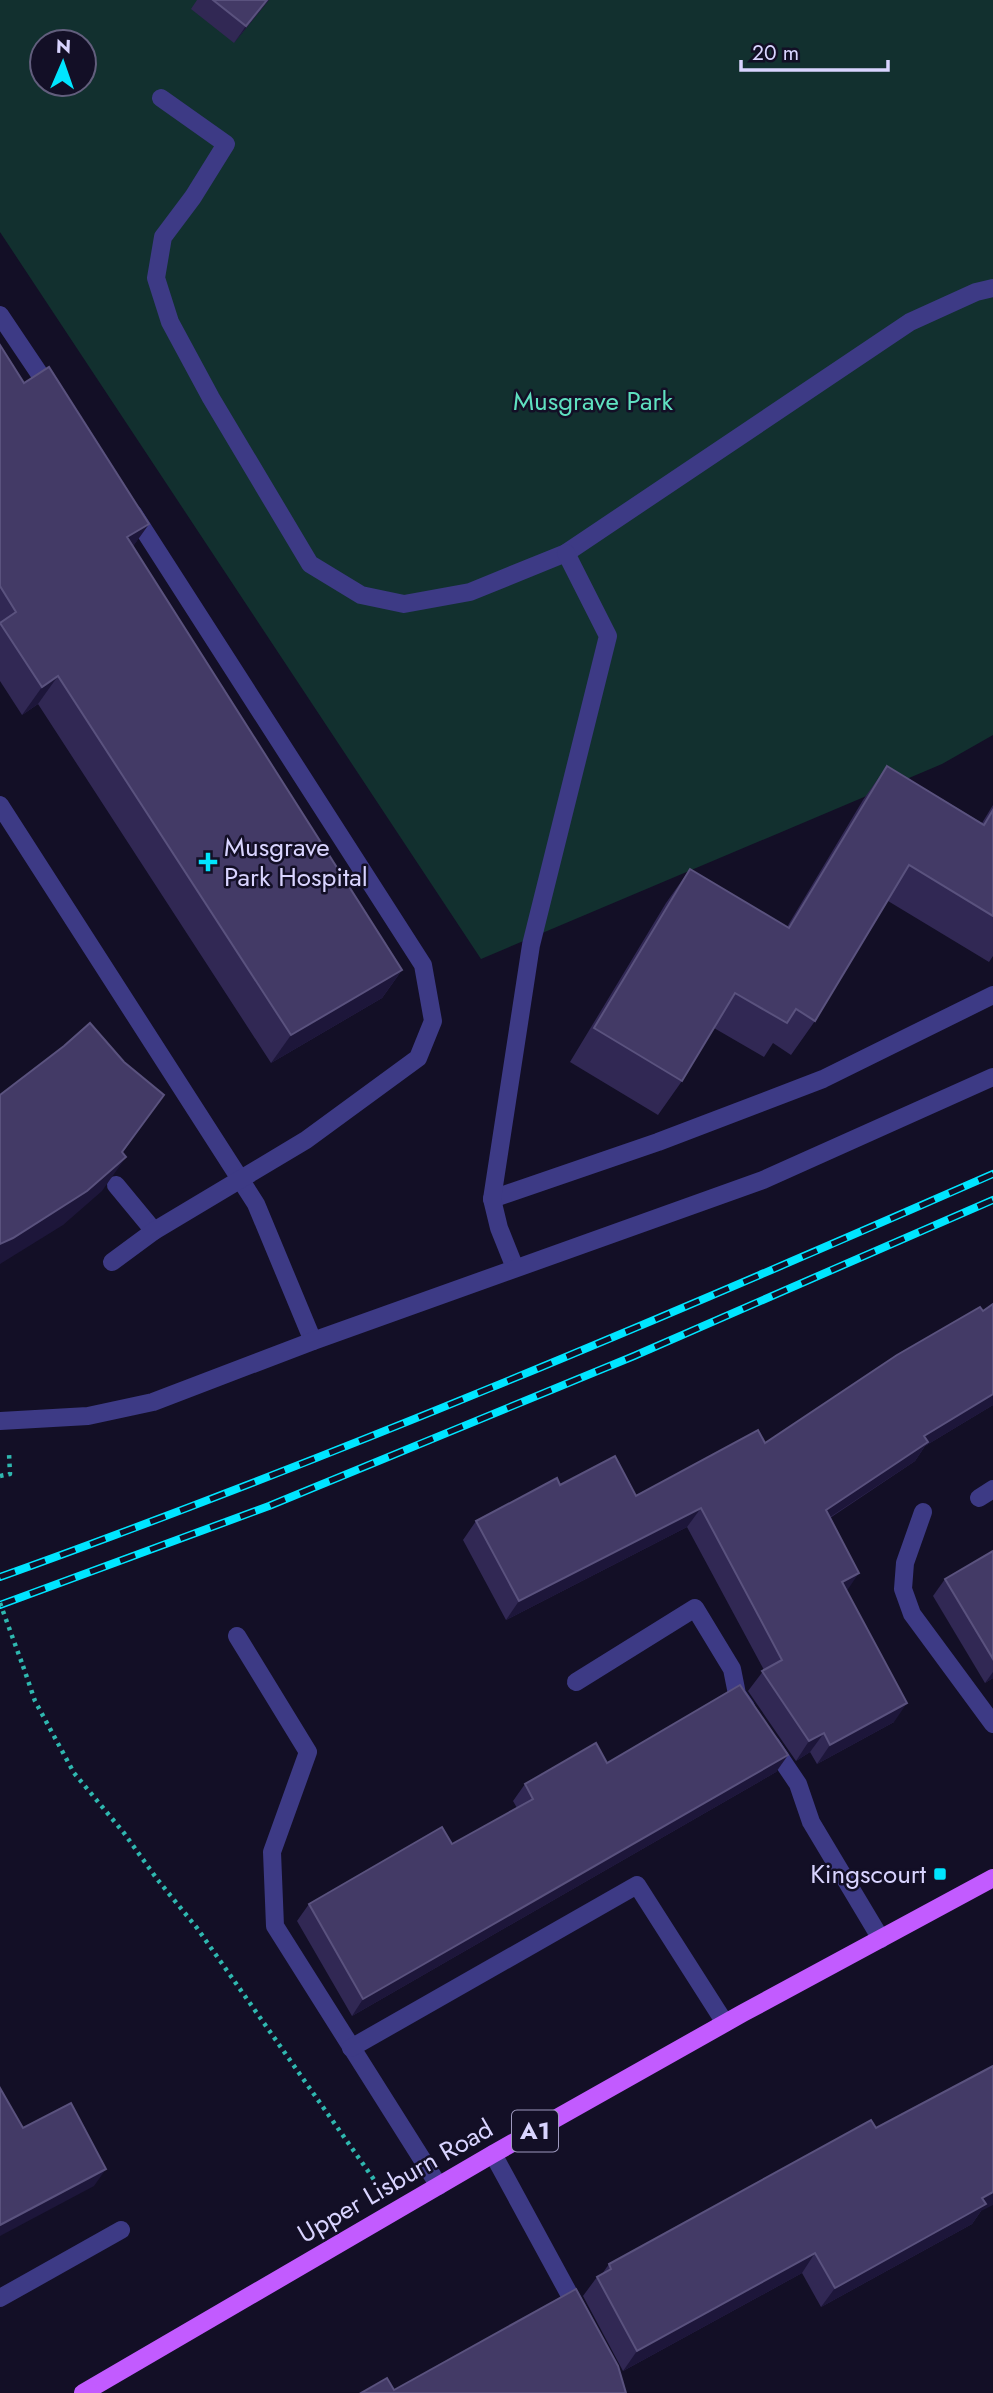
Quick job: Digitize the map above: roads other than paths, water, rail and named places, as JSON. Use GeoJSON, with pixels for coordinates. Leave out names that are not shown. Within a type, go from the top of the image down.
{"type":"FeatureCollection","features":[{"type":"Feature","properties":{"kind":"main road","name":"Upper Lisburn Road"},"geometry":{"type":"LineString","coordinates":[[83,2393],[493,2154],[725,2023],[993,1878]]}},
{"type":"Feature","properties":{"kind":"street"},"geometry":{"type":"LineString","coordinates":[[161,98],[226,144],[193,197],[163,237],[156,278],[170,321],[211,398],[310,564],[361,595],[404,604],[470,592],[566,553],[910,322],[976,292],[993,288]]}},
{"type":"Feature","properties":{"kind":"street"},"geometry":{"type":"LineString","coordinates":[[0,315],[60,405]]}},
{"type":"Feature","properties":{"kind":"street"},"geometry":{"type":"LineString","coordinates":[[111,1262],[154,1230],[306,1140],[418,1058],[433,1021],[423,965],[120,494]]}},
{"type":"Feature","properties":{"kind":"street"},"geometry":{"type":"LineString","coordinates":[[515,1269],[499,1228],[492,1199],[531,945],[608,636],[566,553]]}},
{"type":"Feature","properties":{"kind":"street"},"geometry":{"type":"LineString","coordinates":[[0,805],[256,1204],[313,1341]]}},
{"type":"Feature","properties":{"kind":"street"},"geometry":{"type":"LineString","coordinates":[[492,1199],[658,1142],[823,1080],[993,995]]}},
{"type":"Feature","properties":{"kind":"street"},"geometry":{"type":"LineString","coordinates":[[0,1421],[88,1416],[153,1402],[313,1341],[763,1180],[993,1077]]}},
{"type":"Feature","properties":{"kind":"street"},"geometry":{"type":"LineString","coordinates":[[116,1185],[154,1230]]}},
{"type":"Feature","properties":{"kind":"street"},"geometry":{"type":"LineString","coordinates":[[923,1512],[905,1563],[903,1589],[912,1614],[993,1724]]}},
{"type":"Feature","properties":{"kind":"street"},"geometry":{"type":"LineString","coordinates":[[576,1682],[695,1608],[732,1669],[737,1694],[798,1784],[811,1822],[881,1939]]}},
{"type":"Feature","properties":{"kind":"street"},"geometry":{"type":"LineString","coordinates":[[237,1636],[309,1752],[272,1852],[275,1926],[439,2186]]}},
{"type":"Feature","properties":{"kind":"street"},"geometry":{"type":"LineString","coordinates":[[351,2048],[637,1885],[725,2023]]}},
{"type":"Feature","properties":{"kind":"street"},"geometry":{"type":"LineString","coordinates":[[493,2154],[590,2333]]}},
{"type":"Feature","properties":{"kind":"street"},"geometry":{"type":"LineString","coordinates":[[0,2298],[121,2230]]}},
{"type":"Feature","properties":{"kind":"railway"},"geometry":{"type":"LineString","coordinates":[[0,1577],[251,1484],[500,1384],[993,1174]]}},
{"type":"Feature","properties":{"kind":"railway"},"geometry":{"type":"LineString","coordinates":[[0,1605],[269,1506],[634,1356],[993,1200]]}},
{"type":"Feature","properties":{"kind":"place","name":"Musgrave Park Hospital"},"geometry":{"type":"Point","coordinates":[208,862]}},
{"type":"Feature","properties":{"kind":"place","name":"Kingscourt"},"geometry":{"type":"Point","coordinates":[940,1874]}},
{"type":"Feature","properties":{"kind":"park label","name":"Musgrave Park"},"geometry":{"type":"Point","coordinates":[593,401]}}]}
